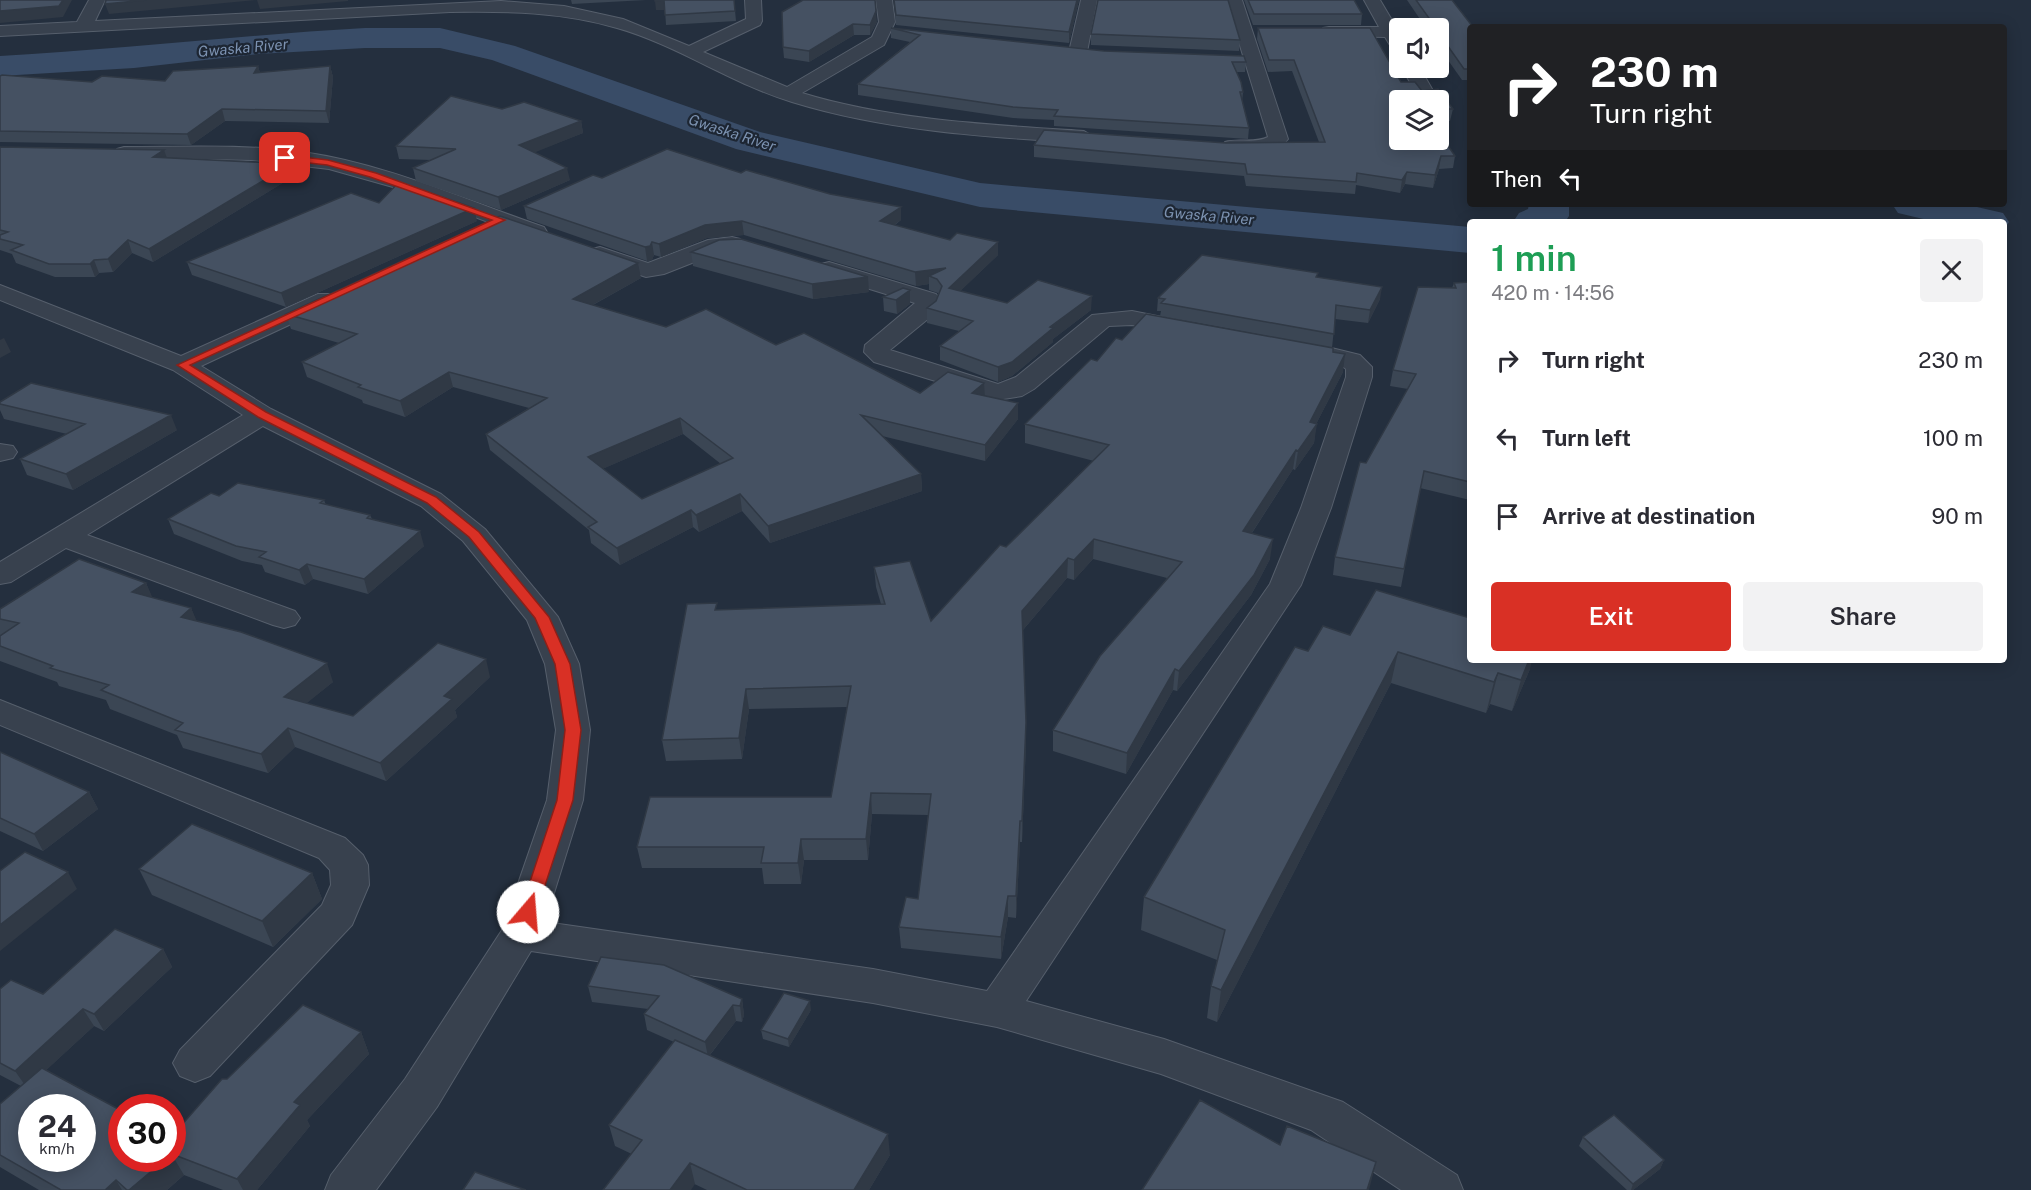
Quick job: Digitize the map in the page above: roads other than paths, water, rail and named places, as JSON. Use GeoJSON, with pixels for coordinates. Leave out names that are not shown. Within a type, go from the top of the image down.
{"type":"FeatureCollection","features":[{"type":"Feature","properties":{"kind":"street"},"geometry":{"type":"LineString","coordinates":[[83,27],[97,0]]}},
{"type":"Feature","properties":{"kind":"street"},"geometry":{"type":"LineString","coordinates":[[228,19],[232,0]]}},
{"type":"Feature","properties":{"kind":"street"},"geometry":{"type":"LineString","coordinates":[[691,51],[754,21],[753,0]]}},
{"type":"Feature","properties":{"kind":"street"},"geometry":{"type":"LineString","coordinates":[[788,94],[879,41],[892,31],[884,0]]}},
{"type":"Feature","properties":{"kind":"street"},"geometry":{"type":"LineString","coordinates":[[1055,49],[1087,52],[1089,0]]}},
{"type":"Feature","properties":{"kind":"street"},"geometry":{"type":"LineString","coordinates":[[1214,145],[1256,147],[1272,144],[1278,139],[1234,0]]}},
{"type":"Feature","properties":{"kind":"street"},"geometry":{"type":"LineString","coordinates":[[1372,0],[1389,29]]}},
{"type":"Feature","properties":{"kind":"street"},"geometry":{"type":"LineString","coordinates":[[0,31],[228,19],[370,5],[500,3],[624,18],[788,94],[845,110],[910,122],[975,130],[1101,138]]}},
{"type":"Feature","properties":{"kind":"street"},"geometry":{"type":"LineString","coordinates":[[1245,32],[1267,32]]}},
{"type":"Feature","properties":{"kind":"street"},"geometry":{"type":"LineString","coordinates":[[1312,32],[1389,32]]}},
{"type":"Feature","properties":{"kind":"street"},"geometry":{"type":"LineString","coordinates":[[1232,58],[1254,59]]}},
{"type":"Feature","properties":{"kind":"street"},"geometry":{"type":"LineString","coordinates":[[106,153],[264,155],[328,163],[373,175],[556,239]]}},
{"type":"Feature","properties":{"kind":"street"},"geometry":{"type":"LineString","coordinates":[[468,234],[532,206]]}},
{"type":"Feature","properties":{"kind":"street"},"geometry":{"type":"LineString","coordinates":[[578,247],[646,270],[667,266],[716,245],[744,244],[755,247]]}},
{"type":"Feature","properties":{"kind":"street"},"geometry":{"type":"LineString","coordinates":[[810,264],[928,299],[926,309],[878,345],[877,352],[883,357],[997,392],[1013,390],[1025,383],[1101,320],[1114,317],[1130,318],[1210,332]]}},
{"type":"Feature","properties":{"kind":"street"},"geometry":{"type":"LineString","coordinates":[[0,292],[182,365],[262,415],[431,500],[474,535],[542,617],[562,664],[573,730],[565,800],[521,934],[421,1093],[348,1190]]}},
{"type":"Feature","properties":{"kind":"street"},"geometry":{"type":"LineString","coordinates":[[182,365],[341,292]]}},
{"type":"Feature","properties":{"kind":"street"},"geometry":{"type":"LineString","coordinates":[[997,1010],[1285,585],[1301,553],[1337,438],[1359,377],[1359,367],[1351,360],[1334,355],[1278,345]]}},
{"type":"Feature","properties":{"kind":"street"},"geometry":{"type":"LineString","coordinates":[[0,575],[262,415]]}},
{"type":"Feature","properties":{"kind":"street"},"geometry":{"type":"LineString","coordinates":[[63,536],[284,618]]}},
{"type":"Feature","properties":{"kind":"street"},"geometry":{"type":"LineString","coordinates":[[0,712],[332,848],[349,866],[350,885],[338,914],[195,1063]]}},
{"type":"Feature","properties":{"kind":"street"},"geometry":{"type":"LineString","coordinates":[[521,934],[873,986],[997,1010],[1164,1057],[1327,1116],[1440,1190]]}},
{"type":"Feature","properties":{"kind":"waterway","name":"Gwaska River"},"geometry":{"type":"LineString","coordinates":[[0,66],[134,58],[258,44],[365,38],[440,38],[503,53],[749,141],[980,195],[1467,240]]}},
{"type":"Feature","properties":{"kind":"waterway","name":"Gwaska River"},"geometry":{"type":"LineString","coordinates":[[1541,219],[1548,216],[1549,207]]}},
{"type":"Feature","properties":{"kind":"waterway","name":"Gwaska River"},"geometry":{"type":"LineString","coordinates":[[1925,207],[1975,219]]}}]}
